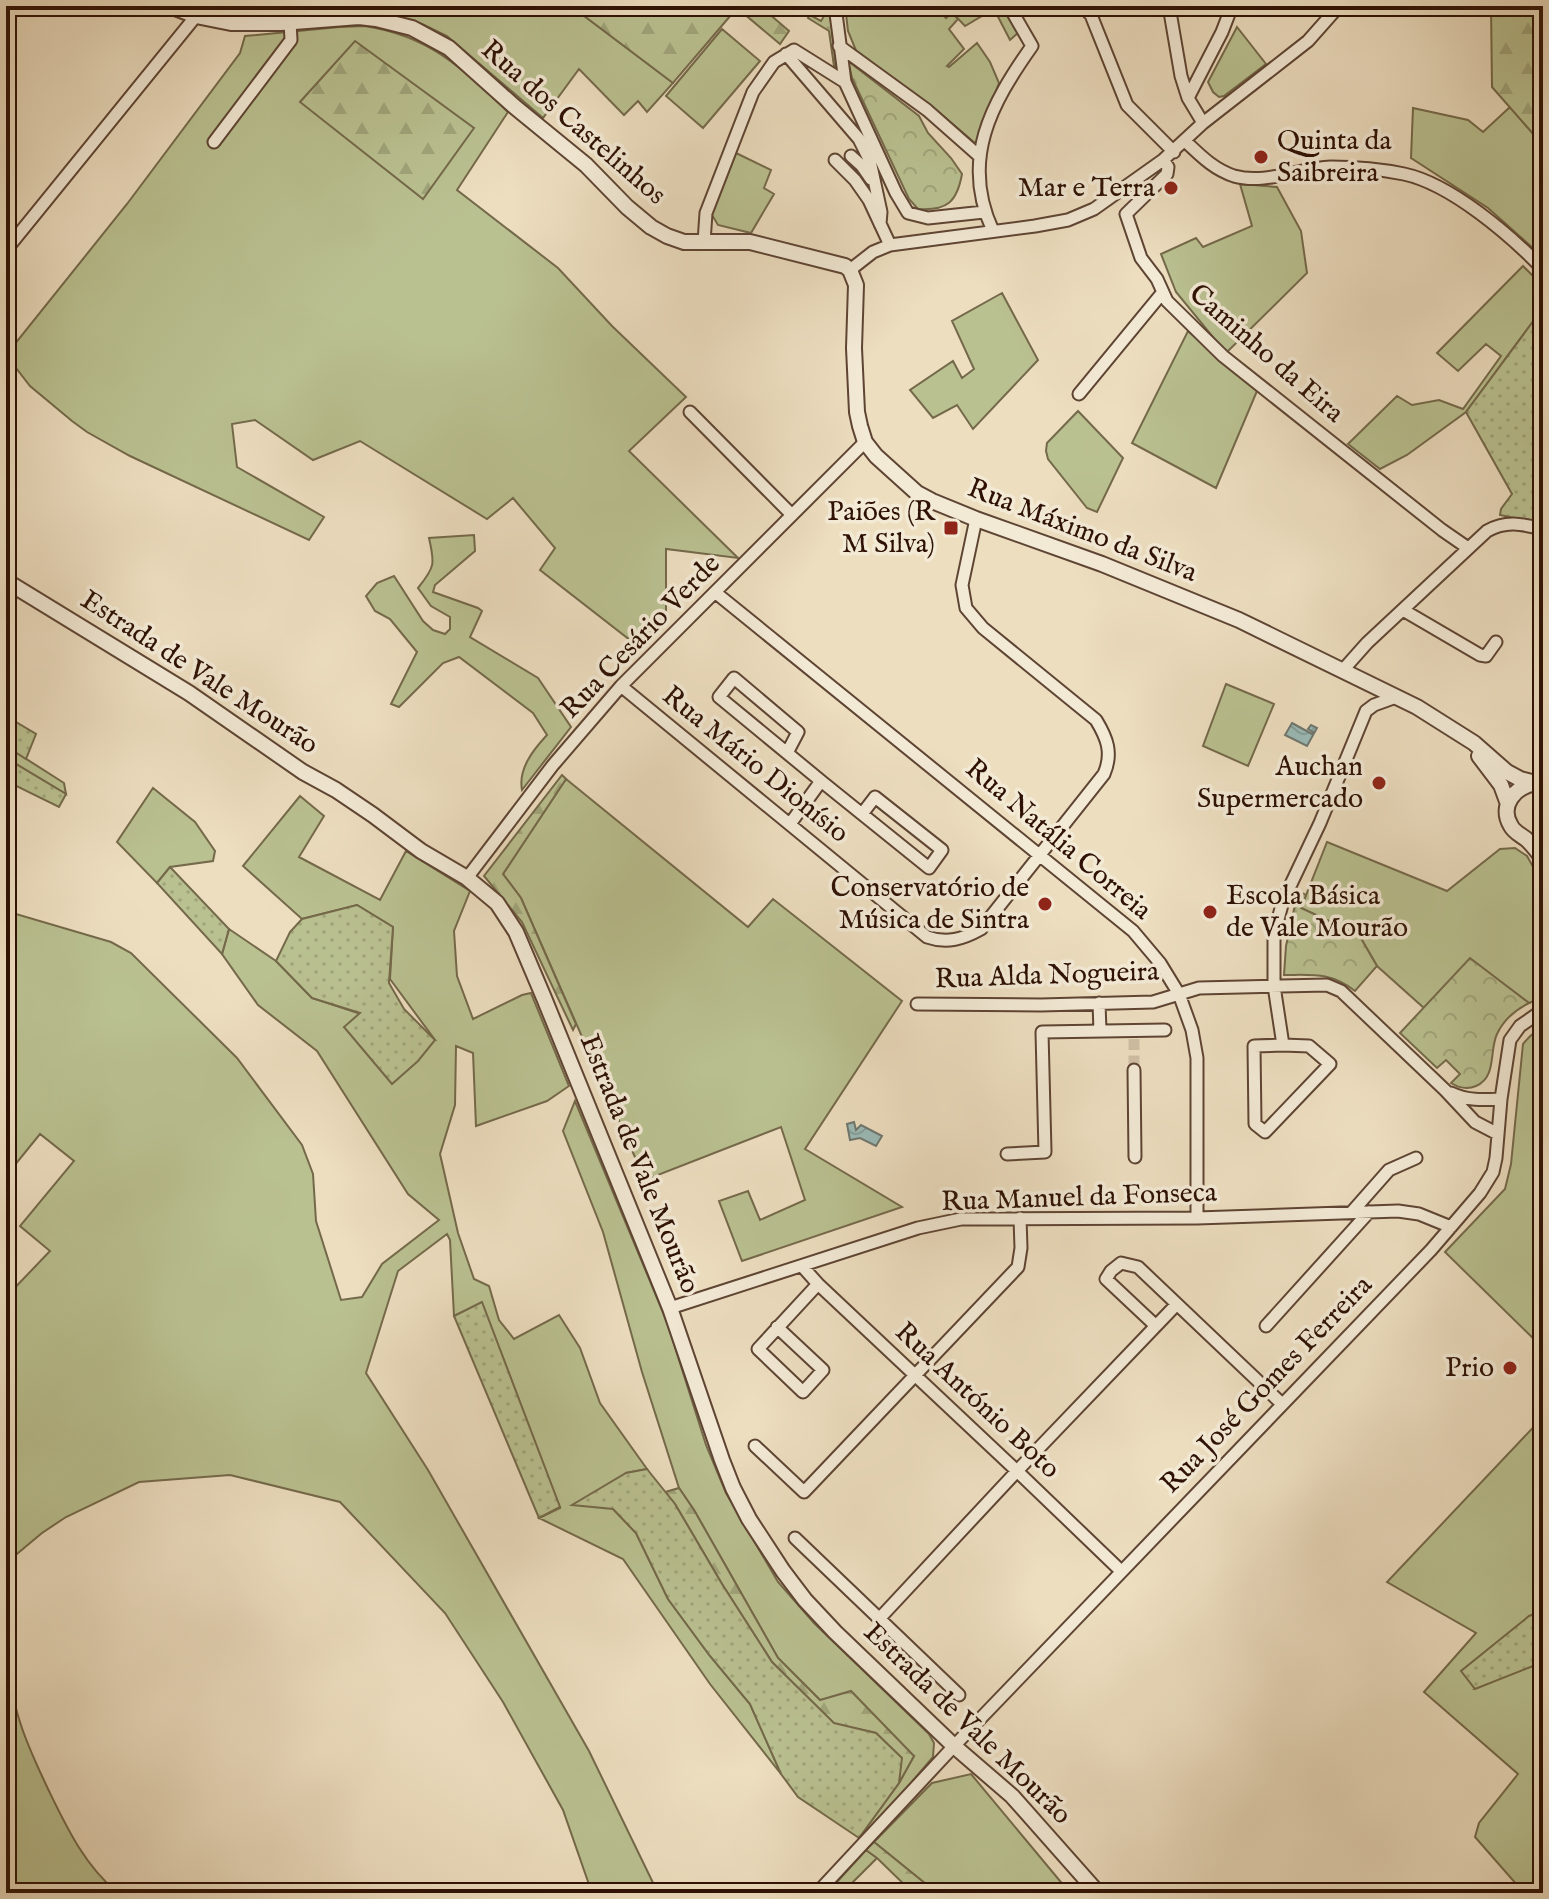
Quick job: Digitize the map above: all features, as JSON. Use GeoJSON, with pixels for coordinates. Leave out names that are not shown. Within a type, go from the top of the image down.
{"type":"FeatureCollection","features":[{"type":"Feature","properties":{"kind":"street","name":"Rua dos Castelinhos"},"geometry":{"type":"LineString","coordinates":[[170,6],[196,16],[231,23],[359,17],[412,28],[449,48],[515,107],[572,152],[627,207],[667,236],[684,242],[750,242],[838,264],[850,270]]}},
{"type":"Feature","properties":{"kind":"street"},"geometry":{"type":"LineString","coordinates":[[835,6],[845,82],[908,213],[928,218],[984,212]]}},
{"type":"Feature","properties":{"kind":"street"},"geometry":{"type":"LineString","coordinates":[[993,231],[984,212],[978,155],[1005,84],[1032,46],[1009,6]]}},
{"type":"Feature","properties":{"kind":"street"},"geometry":{"type":"LineString","coordinates":[[1082,6],[1091,15],[1127,105],[1174,152]]}},
{"type":"Feature","properties":{"kind":"street"},"geometry":{"type":"LineString","coordinates":[[1169,6],[1181,76],[1188,98],[1203,123]]}},
{"type":"Feature","properties":{"kind":"street"},"geometry":{"type":"LineString","coordinates":[[1188,98],[1232,6]]}},
{"type":"Feature","properties":{"kind":"street"},"geometry":{"type":"LineString","coordinates":[[865,442],[857,412],[854,348],[856,296],[850,270],[873,252],[890,245],[1068,220],[1094,209],[1174,152],[1203,123],[1308,41],[1339,6]]}},
{"type":"Feature","properties":{"kind":"street"},"geometry":{"type":"LineString","coordinates":[[6,250],[196,16]]}},
{"type":"Feature","properties":{"kind":"street"},"geometry":{"type":"LineString","coordinates":[[214,142],[291,40],[290,22]]}},
{"type":"Feature","properties":{"kind":"street"},"geometry":{"type":"LineString","coordinates":[[839,46],[927,110],[978,155]]}},
{"type":"Feature","properties":{"kind":"street"},"geometry":{"type":"LineString","coordinates":[[704,242],[706,213],[753,92],[774,62],[794,50],[845,82]]}},
{"type":"Feature","properties":{"kind":"street"},"geometry":{"type":"LineString","coordinates":[[786,54],[859,139],[870,161],[881,212],[880,224]]}},
{"type":"Feature","properties":{"kind":"street"},"geometry":{"type":"LineString","coordinates":[[1185,141],[1214,167],[1236,177],[1272,177],[1329,167],[1406,174],[1434,185],[1474,209],[1522,247],[1543,269]]}},
{"type":"Feature","properties":{"kind":"street"},"geometry":{"type":"LineString","coordinates":[[851,156],[875,185]]}},
{"type":"Feature","properties":{"kind":"street"},"geometry":{"type":"LineString","coordinates":[[835,160],[869,200],[890,245]]}},
{"type":"Feature","properties":{"kind":"street","name":"Caminho da Eira"},"geometry":{"type":"LineString","coordinates":[[1163,160],[1168,167],[1167,174],[1126,214],[1141,258],[1157,279],[1167,301],[1223,356],[1468,548]]}},
{"type":"Feature","properties":{"kind":"street"},"geometry":{"type":"LineString","coordinates":[[1079,394],[1163,292]]}},
{"type":"Feature","properties":{"kind":"street"},"geometry":{"type":"LineString","coordinates":[[690,412],[792,515]]}},
{"type":"Feature","properties":{"kind":"street","name":"Rua Cesário Verde"},"geometry":{"type":"LineString","coordinates":[[467,878],[553,765],[621,686],[865,442]]}},
{"type":"Feature","properties":{"kind":"street","name":"Rua Máximo da Silva"},"geometry":{"type":"LineString","coordinates":[[865,442],[917,493],[932,501],[1187,597],[1396,697],[1483,750],[1507,772],[1540,784]]}},
{"type":"Feature","properties":{"kind":"street","name":"Rua Mário Dionísio"},"geometry":{"type":"LineString","coordinates":[[621,686],[927,937],[943,941],[962,939],[981,929],[1104,774],[1110,754],[1107,740],[1096,720],[983,628],[966,608],[962,585],[976,519]]}},
{"type":"Feature","properties":{"kind":"street"},"geometry":{"type":"LineString","coordinates":[[1343,670],[1358,652],[1487,531],[1502,524],[1522,524],[1543,529]]}},
{"type":"Feature","properties":{"kind":"street","name":"Estrada de Vale Mourão"},"geometry":{"type":"LineString","coordinates":[[6,581],[189,693],[303,772],[373,815],[421,851],[467,878],[497,903],[520,941],[670,1308],[733,1488],[765,1544],[805,1600],[835,1632],[954,1746],[1012,1796],[1098,1893]]}},
{"type":"Feature","properties":{"kind":"street","name":"Rua Natália Correia"},"geometry":{"type":"LineString","coordinates":[[716,593],[1133,931],[1157,959],[1179,994],[1192,1030],[1197,1058],[1197,1218]]}},
{"type":"Feature","properties":{"kind":"street"},"geometry":{"type":"LineString","coordinates":[[1403,610],[1484,657],[1496,642]]}},
{"type":"Feature","properties":{"kind":"street"},"geometry":{"type":"LineString","coordinates":[[787,753],[798,732],[734,678],[719,697],[787,753],[821,781],[929,868],[942,850],[875,797],[862,814]]}},
{"type":"Feature","properties":{"kind":"street"},"geometry":{"type":"LineString","coordinates":[[1283,1045],[1274,986],[1274,934],[1283,901],[1320,823],[1366,711],[1396,697]]}},
{"type":"Feature","properties":{"kind":"street","name":"Rua Máximo da Silva"},"geometry":{"type":"LineString","coordinates":[[1450,728],[1494,774],[1508,804],[1507,817],[1511,826],[1536,848],[1543,859]]}},
{"type":"Feature","properties":{"kind":"street"},"geometry":{"type":"LineString","coordinates":[[790,824],[821,781]]}},
{"type":"Feature","properties":{"kind":"street"},"geometry":{"type":"LineString","coordinates":[[1508,804],[1518,789],[1540,784]]}},
{"type":"Feature","properties":{"kind":"street"},"geometry":{"type":"LineString","coordinates":[[1525,838],[1543,839]]}},
{"type":"Feature","properties":{"kind":"street","name":"Rua Alda Nogueira"},"geometry":{"type":"LineString","coordinates":[[917,1004],[1153,1002],[1199,988],[1322,984],[1341,991],[1475,1122],[1498,1134]]}},
{"type":"Feature","properties":{"kind":"street"},"geometry":{"type":"LineString","coordinates":[[1099,1003],[1100,1031]]}},
{"type":"Feature","properties":{"kind":"street","name":"Rua José Gomes Ferreira"},"geometry":{"type":"LineString","coordinates":[[817,1893],[1451,1227],[1489,1181],[1496,1158],[1510,1040],[1520,1026],[1539,1015]]}},
{"type":"Feature","properties":{"kind":"street"},"geometry":{"type":"LineString","coordinates":[[1007,1154],[1045,1152],[1042,1032],[1100,1031],[1134,1035],[1165,1030]]}},
{"type":"Feature","properties":{"kind":"street"},"geometry":{"type":"LineString","coordinates":[[1283,1045],[1309,1046],[1330,1064],[1265,1132],[1255,1124],[1254,1046],[1283,1045]]}},
{"type":"Feature","properties":{"kind":"street"},"geometry":{"type":"LineString","coordinates":[[1134,1070],[1135,1157]]}},
{"type":"Feature","properties":{"kind":"street"},"geometry":{"type":"LineString","coordinates":[[1445,1090],[1476,1101],[1501,1099]]}},
{"type":"Feature","properties":{"kind":"street"},"geometry":{"type":"LineString","coordinates":[[1351,1213],[1389,1170],[1416,1158]]}},
{"type":"Feature","properties":{"kind":"street","name":"Rua Manuel da Fonseca"},"geometry":{"type":"LineString","coordinates":[[670,1308],[918,1228],[961,1219],[1197,1218],[1398,1211],[1419,1214],[1451,1227]]}},
{"type":"Feature","properties":{"kind":"street"},"geometry":{"type":"LineString","coordinates":[[1266,1326],[1369,1212]]}},
{"type":"Feature","properties":{"kind":"street"},"geometry":{"type":"LineString","coordinates":[[755,1446],[804,1492],[1018,1267],[1020,1218]]}},
{"type":"Feature","properties":{"kind":"street"},"geometry":{"type":"LineString","coordinates":[[1156,1326],[1106,1279],[1121,1263],[1138,1267],[1281,1403]]}},
{"type":"Feature","properties":{"kind":"street","name":"Rua António Boto"},"geometry":{"type":"LineString","coordinates":[[802,1266],[1121,1571]]}},
{"type":"Feature","properties":{"kind":"street"},"geometry":{"type":"LineString","coordinates":[[777,1327],[823,1370],[803,1392],[758,1349],[777,1327],[818,1284]]}},
{"type":"Feature","properties":{"kind":"street"},"geometry":{"type":"LineString","coordinates":[[879,1619],[1176,1305]]}},
{"type":"Feature","properties":{"kind":"street"},"geometry":{"type":"LineString","coordinates":[[795,1538],[959,1695]]}},
{"type":"Feature","properties":{"kind":"green space"},"geometry":{"type":"Polygon","coordinates":[[[189,6],[571,6],[673,83],[647,112],[638,101],[624,115],[579,69],[543,118],[447,36],[422,24],[359,10],[235,17],[189,6]]]}},
{"type":"Feature","properties":{"kind":"green space"},"geometry":{"type":"Polygon","coordinates":[[[571,6],[760,6],[789,31],[780,44],[737,8],[673,83],[571,6]]]}},
{"type":"Feature","properties":{"kind":"green space"},"geometry":{"type":"Polygon","coordinates":[[[826,6],[829,6],[837,74],[829,31],[808,18],[810,15],[821,21],[827,11],[826,6]]]}},
{"type":"Feature","properties":{"kind":"green space"},"geometry":{"type":"Polygon","coordinates":[[[869,6],[939,6],[946,18],[952,13],[958,19],[949,29],[964,49],[949,67],[977,43],[999,83],[976,144],[934,108],[857,53],[848,31],[846,14],[869,6]]]}},
{"type":"Feature","properties":{"kind":"green space"},"geometry":{"type":"Polygon","coordinates":[[[946,6],[1001,6],[1019,32],[1010,40],[994,9],[965,26],[946,6]]]}},
{"type":"Feature","properties":{"kind":"green space"},"geometry":{"type":"Polygon","coordinates":[[[1491,6],[1543,6],[1543,145],[1492,87],[1491,6]]]}},
{"type":"Feature","properties":{"kind":"green space"},"geometry":{"type":"Polygon","coordinates":[[[365,26],[408,37],[444,56],[508,112],[457,190],[558,268],[612,326],[686,397],[629,451],[738,558],[666,549],[666,615],[639,647],[540,570],[555,548],[513,498],[487,519],[360,441],[313,460],[255,420],[232,424],[237,467],[324,517],[309,540],[130,456],[87,432],[30,386],[6,355],[127,204],[240,53],[245,36],[365,26]]]}},
{"type":"Feature","properties":{"kind":"green space"},"geometry":{"type":"Polygon","coordinates":[[[1237,27],[1266,64],[1219,97],[1208,82],[1237,27]]]}},
{"type":"Feature","properties":{"kind":"green space"},"geometry":{"type":"Polygon","coordinates":[[[722,29],[760,61],[703,128],[666,96],[722,29]]]}},
{"type":"Feature","properties":{"kind":"green space"},"geometry":{"type":"Polygon","coordinates":[[[355,41],[474,128],[423,199],[300,102],[355,41]]]}},
{"type":"Feature","properties":{"kind":"green space"},"geometry":{"type":"Polygon","coordinates":[[[848,61],[919,116],[928,133],[951,158],[962,174],[957,192],[949,203],[936,208],[918,209],[909,199],[852,78],[848,61]]]}},
{"type":"Feature","properties":{"kind":"green space"},"geometry":{"type":"Polygon","coordinates":[[[1510,107],[1543,145],[1543,257],[1488,208],[1411,158],[1413,108],[1468,120],[1483,132],[1510,107]]]}},
{"type":"Feature","properties":{"kind":"green space"},"geometry":{"type":"Polygon","coordinates":[[[736,153],[771,170],[764,188],[774,194],[751,233],[718,225],[712,215],[736,153]]]}},
{"type":"Feature","properties":{"kind":"green space"},"geometry":{"type":"Polygon","coordinates":[[[1240,184],[1277,187],[1301,231],[1307,273],[1226,353],[1176,292],[1161,254],[1196,238],[1203,247],[1252,226],[1240,184]]]}},
{"type":"Feature","properties":{"kind":"green space"},"geometry":{"type":"Polygon","coordinates":[[[1523,266],[1543,286],[1543,308],[1466,412],[1407,455],[1380,469],[1348,444],[1397,396],[1412,405],[1439,400],[1463,409],[1501,356],[1486,344],[1458,371],[1437,353],[1523,266]]]}},
{"type":"Feature","properties":{"kind":"green space"},"geometry":{"type":"Polygon","coordinates":[[[1002,293],[1038,360],[973,429],[957,405],[933,418],[910,390],[953,361],[962,378],[974,369],[952,321],[1002,293]]]}},
{"type":"Feature","properties":{"kind":"green space"},"geometry":{"type":"Polygon","coordinates":[[[1543,308],[1543,524],[1500,515],[1512,494],[1466,412],[1543,308]]]}},
{"type":"Feature","properties":{"kind":"green space"},"geometry":{"type":"Polygon","coordinates":[[[1188,331],[1257,391],[1216,488],[1132,443],[1188,331]]]}},
{"type":"Feature","properties":{"kind":"green space"},"geometry":{"type":"Polygon","coordinates":[[[1078,411],[1123,458],[1097,512],[1087,508],[1048,459],[1046,451],[1047,443],[1078,411]]]}},
{"type":"Feature","properties":{"kind":"green space"},"geometry":{"type":"Polygon","coordinates":[[[474,535],[475,551],[435,585],[433,592],[482,611],[470,637],[538,678],[571,727],[522,790],[524,767],[547,735],[533,713],[459,657],[443,663],[399,707],[391,704],[417,652],[390,619],[375,611],[366,596],[377,583],[394,576],[423,621],[433,630],[445,634],[450,629],[450,617],[431,606],[418,588],[432,565],[429,538],[474,535]]]}},
{"type":"Feature","properties":{"kind":"green space"},"geometry":{"type":"Polygon","coordinates":[[[1226,684],[1274,704],[1248,766],[1203,746],[1226,684]]]}},
{"type":"Feature","properties":{"kind":"green space"},"geometry":{"type":"Polygon","coordinates":[[[6,716],[36,734],[26,759],[6,746],[6,716]]]}},
{"type":"Feature","properties":{"kind":"green space"},"geometry":{"type":"Polygon","coordinates":[[[6,746],[64,783],[66,794],[6,758],[6,746]]]}},
{"type":"Feature","properties":{"kind":"green space"},"geometry":{"type":"Polygon","coordinates":[[[6,758],[66,794],[59,807],[6,781],[6,758]]]}},
{"type":"Feature","properties":{"kind":"green space"},"geometry":{"type":"Polygon","coordinates":[[[562,775],[566,779],[503,874],[521,898],[576,1024],[573,1030],[522,922],[484,876],[562,775]]]}},
{"type":"Feature","properties":{"kind":"green space"},"geometry":{"type":"Polygon","coordinates":[[[566,779],[748,927],[773,899],[902,1001],[805,1149],[902,1207],[742,1261],[719,1201],[748,1191],[760,1220],[805,1200],[781,1127],[645,1180],[521,898],[503,874],[566,779]]]}},
{"type":"Feature","properties":{"kind":"green space"},"geometry":{"type":"Polygon","coordinates":[[[153,788],[195,822],[215,851],[213,861],[170,867],[157,883],[117,842],[153,788]]]}},
{"type":"Feature","properties":{"kind":"green space"},"geometry":{"type":"Polygon","coordinates":[[[300,796],[324,816],[299,857],[380,900],[406,851],[470,891],[454,931],[457,976],[473,1019],[531,993],[569,1086],[547,1101],[476,1126],[473,1053],[456,1046],[455,1105],[440,1154],[458,1233],[474,1279],[489,1286],[499,1320],[514,1339],[559,1315],[580,1348],[600,1403],[647,1469],[626,1473],[613,1509],[636,1533],[668,1599],[750,1704],[781,1774],[710,1684],[623,1559],[539,1518],[560,1508],[482,1303],[454,1316],[450,1240],[447,1234],[398,1271],[366,1373],[428,1470],[589,1751],[658,1893],[592,1893],[563,1810],[503,1702],[445,1613],[340,1502],[230,1475],[139,1482],[66,1517],[6,1563],[6,1297],[50,1251],[20,1226],[74,1161],[40,1134],[6,1176],[6,911],[111,942],[131,953],[237,1058],[302,1145],[313,1174],[316,1221],[341,1300],[362,1297],[382,1264],[439,1220],[408,1194],[317,1051],[258,1005],[222,954],[229,929],[276,961],[312,998],[361,1014],[345,1027],[435,1040],[390,979],[393,927],[357,905],[302,919],[243,866],[300,796]]]}},
{"type":"Feature","properties":{"kind":"green space"},"geometry":{"type":"Polygon","coordinates":[[[1327,842],[1447,891],[1500,849],[1515,848],[1527,856],[1536,872],[1543,908],[1543,997],[1529,1003],[1470,959],[1424,1008],[1377,966],[1359,935],[1301,908],[1327,842]]]}},
{"type":"Feature","properties":{"kind":"green space"},"geometry":{"type":"Polygon","coordinates":[[[170,867],[229,929],[222,954],[157,883],[170,867]]]}},
{"type":"Feature","properties":{"kind":"green space"},"geometry":{"type":"Polygon","coordinates":[[[1298,891],[1306,895],[1301,908],[1359,935],[1377,966],[1355,991],[1329,978],[1284,975],[1286,946],[1298,891]]]}},
{"type":"Feature","properties":{"kind":"green space"},"geometry":{"type":"Polygon","coordinates":[[[357,905],[393,927],[389,983],[404,1009],[435,1040],[418,1061],[392,1084],[344,1027],[360,1013],[312,998],[276,961],[290,932],[302,919],[357,905]]]}},
{"type":"Feature","properties":{"kind":"green space"},"geometry":{"type":"Polygon","coordinates":[[[1470,958],[1529,1003],[1510,1016],[1500,1029],[1490,1070],[1483,1082],[1466,1088],[1451,1083],[1460,1074],[1446,1060],[1437,1068],[1400,1033],[1470,958]]]}},
{"type":"Feature","properties":{"kind":"green space"},"geometry":{"type":"Polygon","coordinates":[[[1543,1029],[1543,1348],[1445,1252],[1505,1189],[1511,1164],[1523,1044],[1543,1029]]]}},
{"type":"Feature","properties":{"kind":"green space"},"geometry":{"type":"Polygon","coordinates":[[[575,1101],[667,1322],[706,1445],[726,1493],[778,1582],[814,1623],[929,1734],[934,1743],[933,1757],[859,1838],[899,1783],[914,1756],[820,1700],[778,1658],[679,1488],[642,1372],[603,1232],[563,1131],[575,1101]]]}},
{"type":"Feature","properties":{"kind":"green space"},"geometry":{"type":"Polygon","coordinates":[[[482,1302],[560,1507],[539,1518],[454,1316],[482,1302]]]}},
{"type":"Feature","properties":{"kind":"green space"},"geometry":{"type":"Polygon","coordinates":[[[1543,1417],[1543,1611],[1529,1616],[1475,1688],[1543,1662],[1543,1893],[1513,1893],[1518,1886],[1475,1837],[1479,1823],[1518,1774],[1424,1692],[1476,1633],[1387,1582],[1543,1417]]]}},
{"type":"Feature","properties":{"kind":"green space"},"geometry":{"type":"Polygon","coordinates":[[[647,1469],[675,1504],[772,1662],[834,1723],[876,1733],[902,1758],[899,1783],[859,1838],[798,1797],[781,1774],[750,1704],[668,1599],[636,1533],[613,1509],[572,1505],[626,1473],[647,1469]]]}},
{"type":"Feature","properties":{"kind":"green space"},"geometry":{"type":"Polygon","coordinates":[[[679,1488],[778,1658],[820,1700],[851,1691],[914,1756],[899,1783],[901,1758],[876,1733],[834,1724],[772,1662],[665,1492],[679,1488]]]}},
{"type":"Feature","properties":{"kind":"green space"},"geometry":{"type":"Polygon","coordinates":[[[1543,1611],[1543,1662],[1475,1689],[1461,1671],[1529,1616],[1543,1611]]]}},
{"type":"Feature","properties":{"kind":"green space"},"geometry":{"type":"Polygon","coordinates":[[[6,1661],[23,1731],[49,1791],[86,1859],[118,1893],[6,1893],[6,1661]]]}},
{"type":"Feature","properties":{"kind":"green space"},"geometry":{"type":"Polygon","coordinates":[[[971,1774],[1070,1893],[937,1893],[874,1842],[932,1783],[971,1774]]]}},
{"type":"Feature","properties":{"kind":"green space"},"geometry":{"type":"Polygon","coordinates":[[[874,1842],[937,1893],[913,1893],[866,1850],[874,1842]]]}},
{"type":"Feature","properties":{"kind":"green space"},"geometry":{"type":"Polygon","coordinates":[[[866,1850],[877,1858],[842,1893],[827,1893],[866,1850]]]}},
{"type":"Feature","properties":{"kind":"water"},"geometry":{"type":"Polygon","coordinates":[[[1292,723],[1312,734],[1308,729],[1311,725],[1317,728],[1307,746],[1285,735],[1292,723]]]}},
{"type":"Feature","properties":{"kind":"water"},"geometry":{"type":"Polygon","coordinates":[[[854,1122],[856,1130],[861,1125],[882,1136],[876,1146],[860,1138],[850,1140],[847,1124],[854,1122]]]}},
{"type":"Feature","properties":{"kind":"tunnel"},"geometry":{"type":"LineString","coordinates":[[1134,1039],[1134,1070]]}},
{"type":"Feature","properties":{"kind":"place","name":"Quinta da Saibreira"},"geometry":{"type":"Point","coordinates":[1261,157]}},
{"type":"Feature","properties":{"kind":"place","name":"Mar e Terra"},"geometry":{"type":"Point","coordinates":[1171,188]}},
{"type":"Feature","properties":{"kind":"place","name":"Paiões (R M Silva)"},"geometry":{"type":"Point","coordinates":[951,528]}},
{"type":"Feature","properties":{"kind":"place","name":"Auchan Supermercado"},"geometry":{"type":"Point","coordinates":[1379,783]}},
{"type":"Feature","properties":{"kind":"place","name":"Conservatório de Música de Sintra"},"geometry":{"type":"Point","coordinates":[1045,904]}},
{"type":"Feature","properties":{"kind":"place","name":"Escola Básica de Vale Mourão"},"geometry":{"type":"Point","coordinates":[1210,912]}},
{"type":"Feature","properties":{"kind":"place","name":"Prio"},"geometry":{"type":"Point","coordinates":[1510,1368]}}]}
